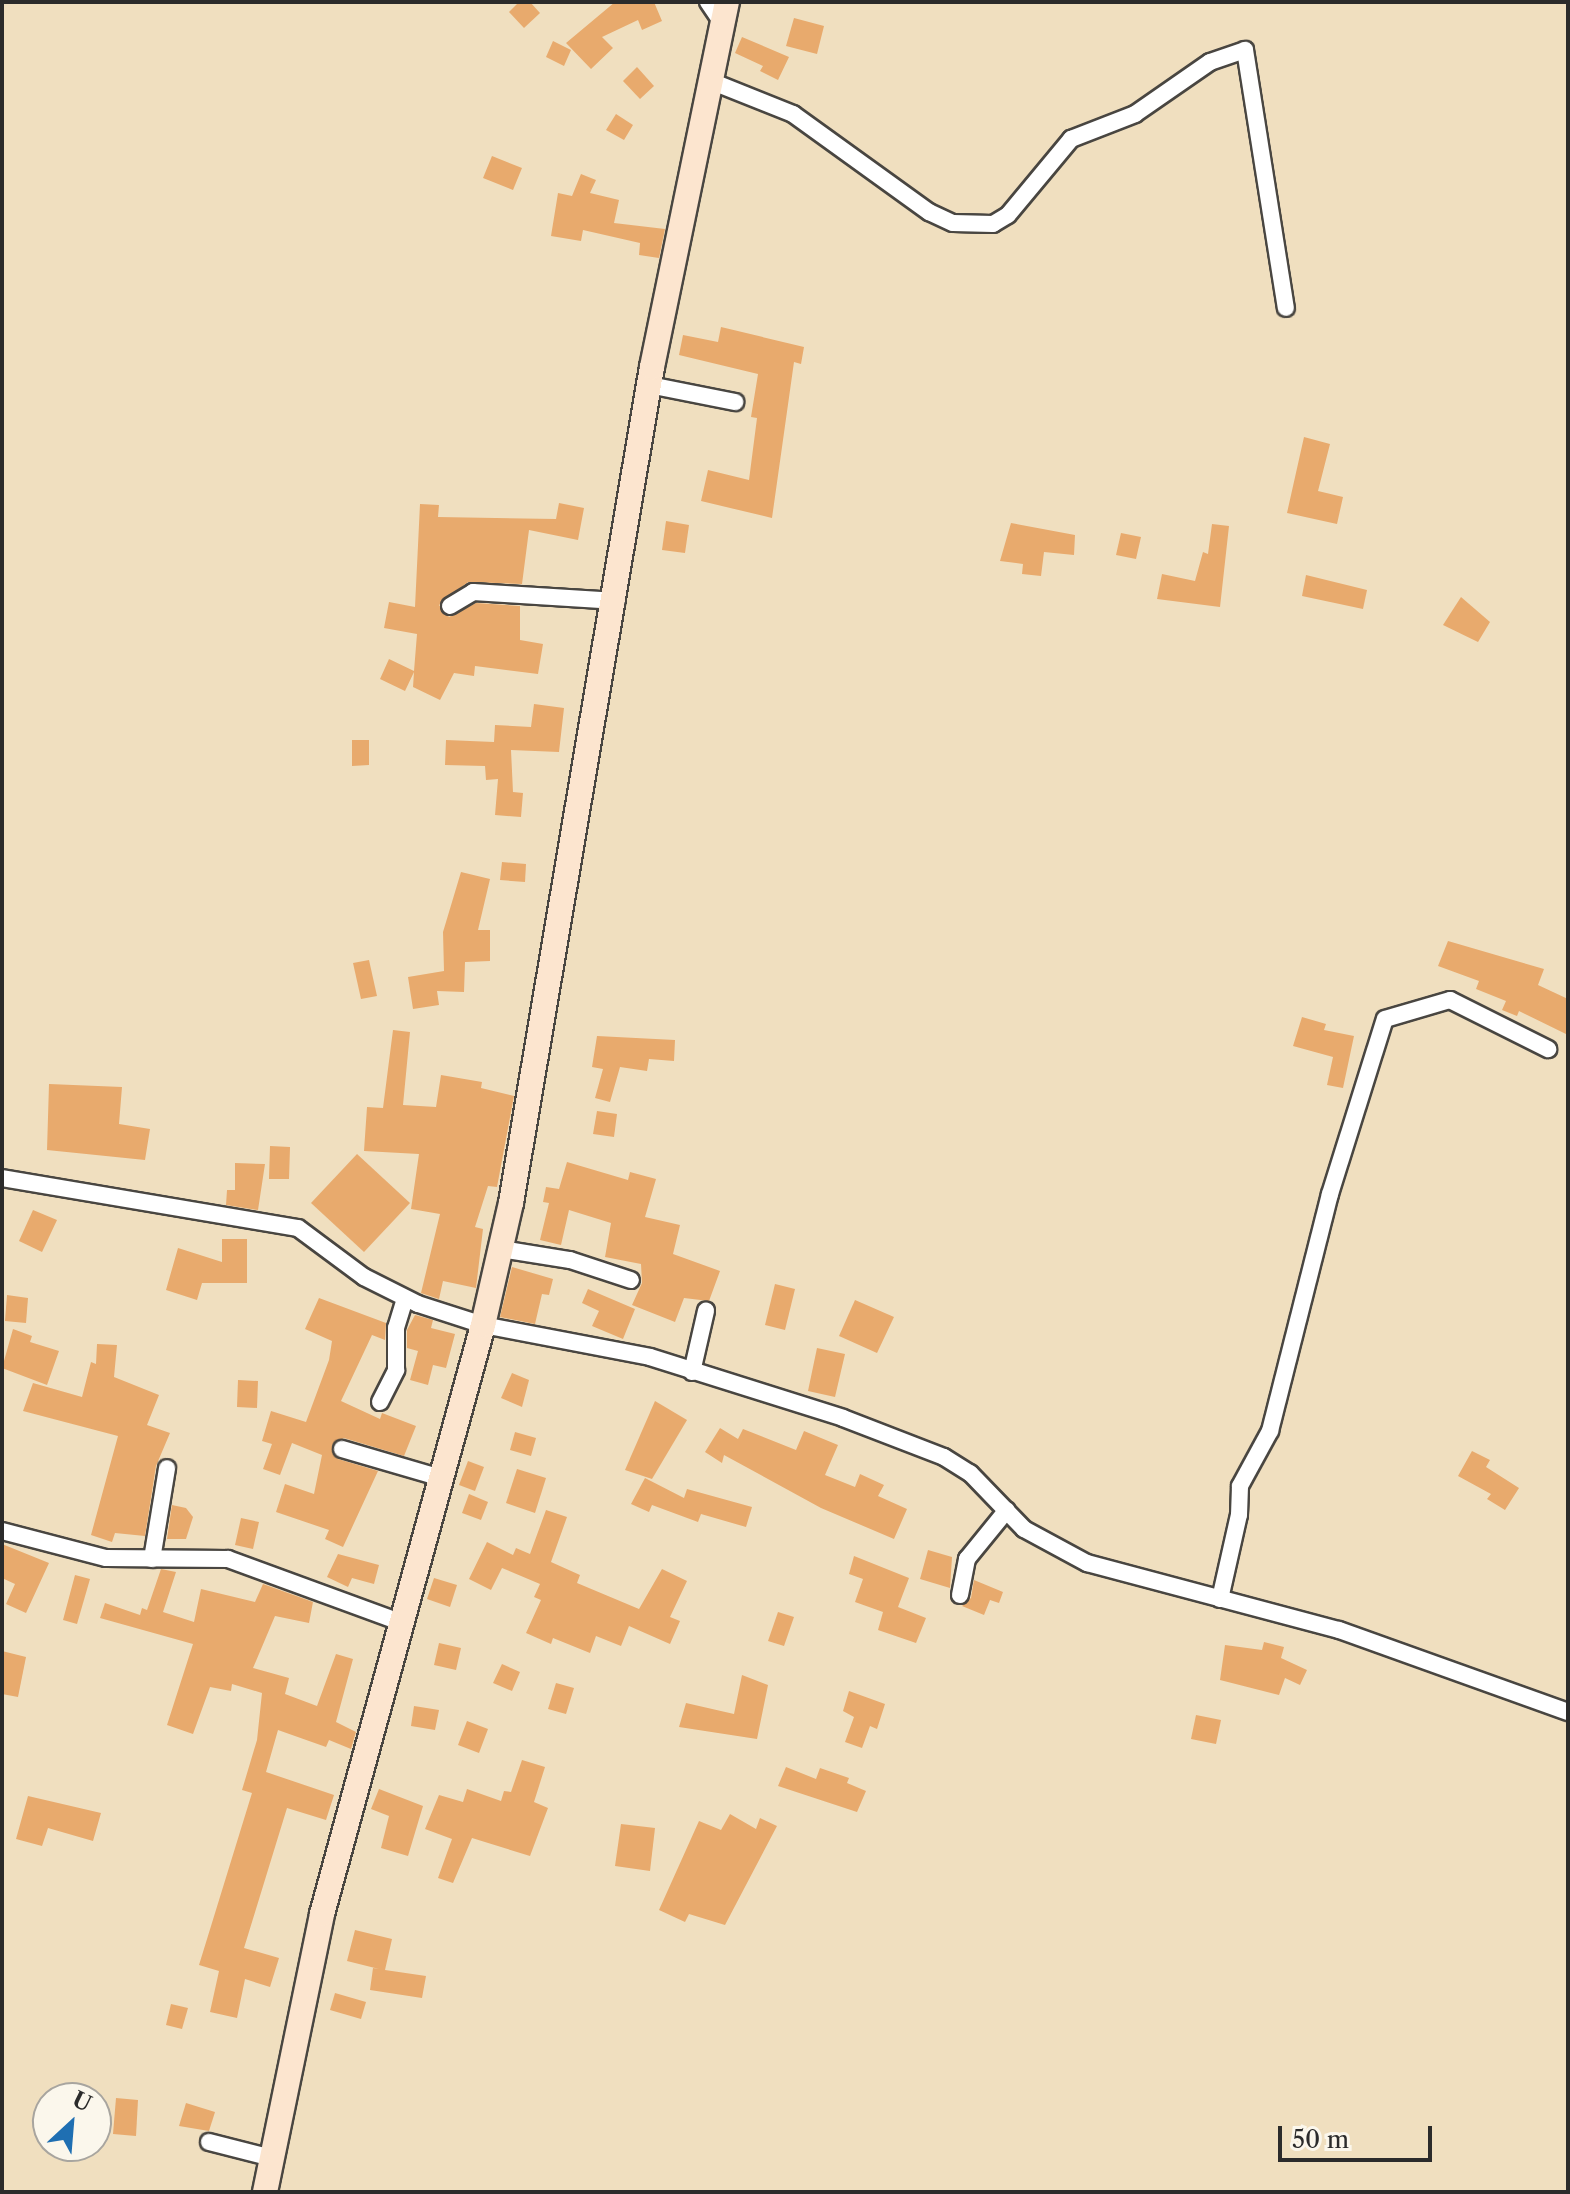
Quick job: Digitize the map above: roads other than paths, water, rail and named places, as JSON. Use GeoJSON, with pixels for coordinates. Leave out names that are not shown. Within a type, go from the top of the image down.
{"type":"FeatureCollection","features":[{"type":"Feature","properties":{"kind":"main road"},"geometry":{"type":"LineString","coordinates":[[265,2192],[322,1914],[403,1623],[501,1249],[617,601],[649,385],[708,80],[718,8]]}},
{"type":"Feature","properties":{"kind":"street"},"geometry":{"type":"LineString","coordinates":[[708,80],[793,114],[929,212],[953,223],[993,224],[1008,215],[1071,139],[1135,114],[1210,62],[1245,50],[1286,308]]}},
{"type":"Feature","properties":{"kind":"street"},"geometry":{"type":"LineString","coordinates":[[649,385],[735,402]]}},
{"type":"Feature","properties":{"kind":"street"},"geometry":{"type":"LineString","coordinates":[[450,606],[463,593],[473,592],[617,601]]}},
{"type":"Feature","properties":{"kind":"street"},"geometry":{"type":"LineString","coordinates":[[1220,1599],[1239,1515],[1240,1486],[1270,1431],[1330,1194],[1385,1019],[1450,1000],[1548,1049]]}},
{"type":"Feature","properties":{"kind":"street"},"geometry":{"type":"LineString","coordinates":[[2,1178],[298,1228],[364,1277],[401,1311],[593,1343],[843,1418],[944,1457],[970,1473],[1000,1517],[1087,1563],[1339,1630],[1568,1712]]}},
{"type":"Feature","properties":{"kind":"street"},"geometry":{"type":"LineString","coordinates":[[501,1249],[570,1260],[631,1280]]}},
{"type":"Feature","properties":{"kind":"street"},"geometry":{"type":"LineString","coordinates":[[380,1402],[396,1370],[401,1311]]}},
{"type":"Feature","properties":{"kind":"street"},"geometry":{"type":"LineString","coordinates":[[692,1372],[706,1311]]}},
{"type":"Feature","properties":{"kind":"street"},"geometry":{"type":"LineString","coordinates":[[342,1449],[441,1478]]}},
{"type":"Feature","properties":{"kind":"street"},"geometry":{"type":"LineString","coordinates":[[152,1559],[167,1468]]}},
{"type":"Feature","properties":{"kind":"street"},"geometry":{"type":"LineString","coordinates":[[960,1595],[967,1559],[1000,1517]]}},
{"type":"Feature","properties":{"kind":"street"},"geometry":{"type":"LineString","coordinates":[[2,1531],[106,1558],[228,1559],[403,1623]]}},
{"type":"Feature","properties":{"kind":"street"},"geometry":{"type":"LineString","coordinates":[[209,2142],[272,2158]]}}]}
